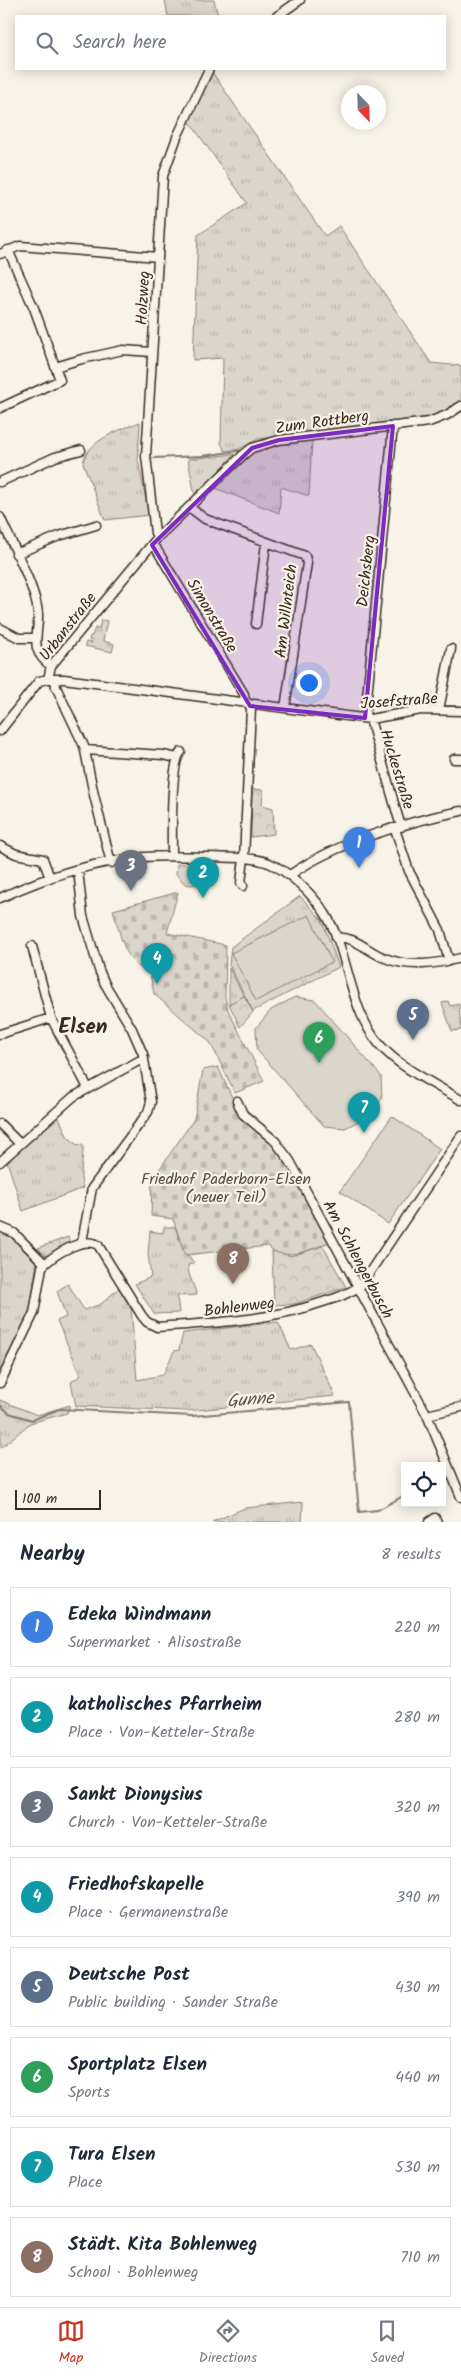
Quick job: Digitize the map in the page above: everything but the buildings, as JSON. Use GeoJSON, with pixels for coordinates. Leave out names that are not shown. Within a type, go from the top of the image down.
{"type":"FeatureCollection","features":[{"type":"Feature","properties":{"kind":"street"},"geometry":{"type":"LineString","coordinates":[[278,15],[300,0]]}},
{"type":"Feature","properties":{"kind":"street","name":"Holzweg"},"geometry":{"type":"LineString","coordinates":[[158,537],[155,533],[146,456],[164,167],[209,70]]}},
{"type":"Feature","properties":{"kind":"street"},"geometry":{"type":"LineString","coordinates":[[0,254],[20,246],[158,257]]}},
{"type":"Feature","properties":{"kind":"street"},"geometry":{"type":"LineString","coordinates":[[0,408],[60,380],[34,308],[8,250]]}},
{"type":"Feature","properties":{"kind":"street"},"geometry":{"type":"LineString","coordinates":[[55,367],[82,358],[123,350],[152,352]]}},
{"type":"Feature","properties":{"kind":"street","name":"Zum Rottberg"},"geometry":{"type":"LineString","coordinates":[[158,537],[243,454],[265,443],[429,422],[447,415],[461,406]]}},
{"type":"Feature","properties":{"kind":"street","name":"Deichsberg"},"geometry":{"type":"LineString","coordinates":[[368,719],[393,426]]}},
{"type":"Feature","properties":{"kind":"street"},"geometry":{"type":"LineString","coordinates":[[0,482],[56,457],[81,450]]}},
{"type":"Feature","properties":{"kind":"street","name":"Am Willnteich"},"geometry":{"type":"LineString","coordinates":[[189,508],[205,519],[305,556],[307,563],[285,708]]}},
{"type":"Feature","properties":{"kind":"street"},"geometry":{"type":"LineString","coordinates":[[0,517],[33,595],[38,614],[35,638],[37,650],[45,662],[51,666]]}},
{"type":"Feature","properties":{"kind":"street"},"geometry":{"type":"LineString","coordinates":[[16,554],[52,538],[96,525]]}},
{"type":"Feature","properties":{"kind":"street","name":"Urbanstraße"},"geometry":{"type":"LineString","coordinates":[[0,730],[36,684],[51,679],[51,666],[158,537]]}},
{"type":"Feature","properties":{"kind":"street","name":"Am Willnteich"},"geometry":{"type":"LineString","coordinates":[[256,624],[266,543]]}},
{"type":"Feature","properties":{"kind":"street","name":"Simonstraße"},"geometry":{"type":"LineString","coordinates":[[152,545],[157,550],[244,694],[248,704],[244,858],[240,883],[243,886]]}},
{"type":"Feature","properties":{"kind":"street"},"geometry":{"type":"LineString","coordinates":[[0,628],[19,638],[35,638]]}},
{"type":"Feature","properties":{"kind":"street"},"geometry":{"type":"LineString","coordinates":[[439,710],[451,649]]}},
{"type":"Feature","properties":{"kind":"street"},"geometry":{"type":"LineString","coordinates":[[51,679],[85,750],[111,863]]}},
{"type":"Feature","properties":{"kind":"street","name":"Josefstraße"},"geometry":{"type":"LineString","coordinates":[[51,679],[368,719],[421,710],[461,711]]}},
{"type":"Feature","properties":{"kind":"street","name":"Huckestraße"},"geometry":{"type":"LineString","coordinates":[[368,719],[409,871],[440,930],[449,961]]}},
{"type":"Feature","properties":{"kind":"street"},"geometry":{"type":"LineString","coordinates":[[85,750],[179,756],[172,798],[172,856]]}},
{"type":"Feature","properties":{"kind":"street"},"geometry":{"type":"LineString","coordinates":[[290,875],[313,859],[331,851],[398,828],[461,811]]}},
{"type":"Feature","properties":{"kind":"street"},"geometry":{"type":"LineString","coordinates":[[0,846],[16,854],[43,859],[50,878]]}},
{"type":"Feature","properties":{"kind":"street"},"geometry":{"type":"LineString","coordinates":[[0,898],[50,878],[78,870],[146,857],[244,858],[268,863],[290,875],[324,913],[336,938],[363,1017],[379,1044],[393,1058],[461,1100]]}},
{"type":"Feature","properties":{"kind":"street"},"geometry":{"type":"LineString","coordinates":[[0,1383],[34,1313],[40,1272],[45,1264],[82,1242],[90,1192],[151,1105],[144,1058],[132,1029],[105,984],[99,970],[83,916],[78,870]]}},
{"type":"Feature","properties":{"kind":"street"},"geometry":{"type":"LineString","coordinates":[[336,938],[344,937],[353,940],[374,954],[397,962],[420,964],[461,958]]}},
{"type":"Feature","properties":{"kind":"street"},"geometry":{"type":"LineString","coordinates":[[32,946],[51,1018],[88,1088]]}},
{"type":"Feature","properties":{"kind":"street"},"geometry":{"type":"LineString","coordinates":[[0,1034],[51,1018]]}},
{"type":"Feature","properties":{"kind":"street"},"geometry":{"type":"LineString","coordinates":[[0,1162],[73,1098],[144,1058]]}},
{"type":"Feature","properties":{"kind":"street","name":"Am Schlengerbusch"},"geometry":{"type":"LineString","coordinates":[[237,1101],[243,1114],[275,1141],[290,1162],[427,1415],[461,1497]]}},
{"type":"Feature","properties":{"kind":"street"},"geometry":{"type":"LineString","coordinates":[[0,1124],[20,1144]]}},
{"type":"Feature","properties":{"kind":"street"},"geometry":{"type":"LineString","coordinates":[[358,1288],[461,1136]]}},
{"type":"Feature","properties":{"kind":"street"},"geometry":{"type":"LineString","coordinates":[[0,1227],[14,1233],[45,1264]]}},
{"type":"Feature","properties":{"kind":"street","name":"Bohlenweg"},"geometry":{"type":"LineString","coordinates":[[82,1242],[92,1242],[100,1248],[142,1316],[147,1322],[157,1327],[274,1317],[342,1296],[358,1288]]}},
{"type":"Feature","properties":{"kind":"street"},"geometry":{"type":"LineString","coordinates":[[427,1415],[461,1407]]}},
{"type":"Feature","properties":{"kind":"street"},"geometry":{"type":"LineString","coordinates":[[429,1522],[435,1518],[437,1522]]}},
{"type":"Feature","properties":{"kind":"highlighted area"},"geometry":{"type":"Polygon","coordinates":[[[393,426],[365,718],[250,706],[152,545],[252,448],[279,440],[393,426]]]}},
{"type":"Feature","properties":{"kind":"green space"},"geometry":{"type":"Polygon","coordinates":[[[165,0],[214,0],[218,15],[168,15],[165,0]]]}},
{"type":"Feature","properties":{"kind":"green space"},"geometry":{"type":"Polygon","coordinates":[[[212,72],[325,236],[339,226],[431,363],[461,366],[461,400],[445,413],[428,419],[258,439],[239,449],[225,451],[221,443],[223,358],[193,360],[198,235],[247,203],[189,121],[212,72]]]}},
{"type":"Feature","properties":{"kind":"green space"},"geometry":{"type":"Polygon","coordinates":[[[140,422],[138,460],[149,515],[105,520],[83,463],[91,448],[106,436],[140,422]]]}},
{"type":"Feature","properties":{"kind":"green space"},"geometry":{"type":"Polygon","coordinates":[[[312,439],[309,496],[281,487],[279,513],[215,488],[254,452],[281,444],[312,439]]]}},
{"type":"Feature","properties":{"kind":"green space"},"geometry":{"type":"Polygon","coordinates":[[[235,454],[195,496],[188,459],[235,454]]]}},
{"type":"Feature","properties":{"kind":"green space"},"geometry":{"type":"Polygon","coordinates":[[[101,620],[107,621],[103,641],[114,644],[112,652],[85,646],[86,642],[92,643],[93,641],[89,640],[90,636],[92,636],[95,628],[99,629],[101,620]]]}},
{"type":"Feature","properties":{"kind":"green space"},"geometry":{"type":"Polygon","coordinates":[[[252,789],[263,790],[262,805],[273,808],[274,834],[251,837],[252,789]]]}},
{"type":"Feature","properties":{"kind":"green space"},"geometry":{"type":"Polygon","coordinates":[[[177,864],[209,864],[205,878],[195,885],[190,885],[185,884],[176,874],[177,864]]]}},
{"type":"Feature","properties":{"kind":"green space"},"geometry":{"type":"Polygon","coordinates":[[[178,892],[167,933],[226,945],[225,997],[228,1010],[264,1081],[235,1093],[210,1042],[154,994],[150,974],[128,955],[121,939],[113,910],[178,892]]]}},
{"type":"Feature","properties":{"kind":"green space"},"geometry":{"type":"Polygon","coordinates":[[[300,896],[322,920],[339,967],[253,1011],[229,965],[231,947],[300,896]]]}},
{"type":"Feature","properties":{"kind":"green space"},"geometry":{"type":"Polygon","coordinates":[[[309,915],[332,962],[256,1001],[231,953],[309,915]]]}},
{"type":"Feature","properties":{"kind":"green space"},"geometry":{"type":"Polygon","coordinates":[[[229,968],[244,996],[229,1004],[229,968]]]}},
{"type":"Feature","properties":{"kind":"green space"},"geometry":{"type":"Polygon","coordinates":[[[244,996],[253,1012],[240,1027],[229,1004],[244,996]]]}},
{"type":"Feature","properties":{"kind":"green space"},"geometry":{"type":"Polygon","coordinates":[[[295,997],[315,1000],[381,1076],[382,1099],[367,1117],[345,1128],[324,1126],[257,1050],[256,1028],[271,1010],[295,997]]]}},
{"type":"Feature","properties":{"kind":"green space"},"geometry":{"type":"Polygon","coordinates":[[[448,1001],[450,1006],[459,1004],[461,1030],[452,1031],[442,1003],[448,1001]]]}},
{"type":"Feature","properties":{"kind":"green space","name":"Friedhof Paderborn-Elsen (neuer Teil)"},"geometry":{"type":"Polygon","coordinates":[[[218,1067],[242,1119],[273,1144],[289,1165],[330,1242],[307,1251],[290,1254],[282,1254],[268,1246],[185,1255],[173,1219],[151,1216],[152,1180],[194,1119],[203,1070],[218,1067]]]}},
{"type":"Feature","properties":{"kind":"green space"},"geometry":{"type":"Polygon","coordinates":[[[58,1115],[67,1136],[77,1145],[83,1144],[81,1177],[83,1188],[23,1211],[7,1161],[58,1115]]]}},
{"type":"Feature","properties":{"kind":"green space"},"geometry":{"type":"Polygon","coordinates":[[[392,1116],[440,1149],[388,1224],[340,1191],[392,1116]]]}},
{"type":"Feature","properties":{"kind":"green space"},"geometry":{"type":"Polygon","coordinates":[[[164,1227],[175,1227],[185,1255],[188,1255],[194,1263],[188,1265],[189,1274],[197,1295],[177,1296],[179,1313],[154,1314],[135,1284],[151,1277],[148,1254],[150,1231],[163,1233],[164,1227]]]}},
{"type":"Feature","properties":{"kind":"green space"},"geometry":{"type":"Polygon","coordinates":[[[0,1231],[10,1235],[37,1262],[30,1309],[0,1375],[0,1231]]]}},
{"type":"Feature","properties":{"kind":"green space"},"geometry":{"type":"Polygon","coordinates":[[[68,1237],[70,1243],[50,1256],[46,1256],[38,1248],[68,1237]]]}},
{"type":"Feature","properties":{"kind":"green space"},"geometry":{"type":"Polygon","coordinates":[[[323,1246],[346,1287],[294,1304],[274,1305],[272,1251],[291,1256],[323,1246]]]}},
{"type":"Feature","properties":{"kind":"green space"},"geometry":{"type":"Polygon","coordinates":[[[68,1284],[84,1310],[101,1304],[119,1288],[131,1308],[137,1380],[163,1375],[174,1351],[179,1350],[183,1333],[278,1322],[291,1350],[311,1344],[335,1396],[187,1411],[76,1406],[71,1382],[81,1375],[57,1321],[66,1317],[57,1291],[68,1284]]]}},
{"type":"Feature","properties":{"kind":"green space"},"geometry":{"type":"Polygon","coordinates":[[[0,1400],[37,1415],[70,1405],[67,1413],[30,1423],[1,1448],[0,1400]]]}},
{"type":"Feature","properties":{"kind":"green space"},"geometry":{"type":"Polygon","coordinates":[[[303,1502],[302,1522],[212,1522],[245,1508],[303,1502]]]}},
{"type":"Feature","properties":{"kind":"waterway"},"geometry":{"type":"LineString","coordinates":[[431,425],[450,418]]}},
{"type":"Feature","properties":{"kind":"waterway"},"geometry":{"type":"LineString","coordinates":[[153,458],[202,456],[245,450]]}},
{"type":"Feature","properties":{"kind":"waterway","name":"Gunne"},"geometry":{"type":"LineString","coordinates":[[0,1405],[9,1413],[32,1420],[59,1409],[192,1416],[349,1402],[359,1512],[378,1510],[401,1497]]}},
{"type":"Feature","properties":{"kind":"waterway","name":"Gunne"},"geometry":{"type":"LineString","coordinates":[[455,1473],[457,1478]]}},
{"type":"Feature","properties":{"kind":"place","name":"Edeka Windmann"},"geometry":{"type":"Point","coordinates":[359,868]}},
{"type":"Feature","properties":{"kind":"place","name":"Sankt Dionysius"},"geometry":{"type":"Point","coordinates":[131,891]}},
{"type":"Feature","properties":{"kind":"place","name":"katholisches Pfarrheim"},"geometry":{"type":"Point","coordinates":[203,898]}},
{"type":"Feature","properties":{"kind":"place","name":"Friedhofskapelle"},"geometry":{"type":"Point","coordinates":[157,984]}},
{"type":"Feature","properties":{"kind":"place","name":"Deutsche Post"},"geometry":{"type":"Point","coordinates":[413,1040]}},
{"type":"Feature","properties":{"kind":"place","name":"Sportplatz Elsen"},"geometry":{"type":"Point","coordinates":[319,1063]}},
{"type":"Feature","properties":{"kind":"place","name":"Tura Elsen"},"geometry":{"type":"Point","coordinates":[364,1133]}},
{"type":"Feature","properties":{"kind":"place","name":"Städt. Kita Bohlenweg"},"geometry":{"type":"Point","coordinates":[233,1284]}},
{"type":"Feature","properties":{"kind":"district","name":"Elsen"},"geometry":{"type":"Point","coordinates":[83,1026]}}]}
